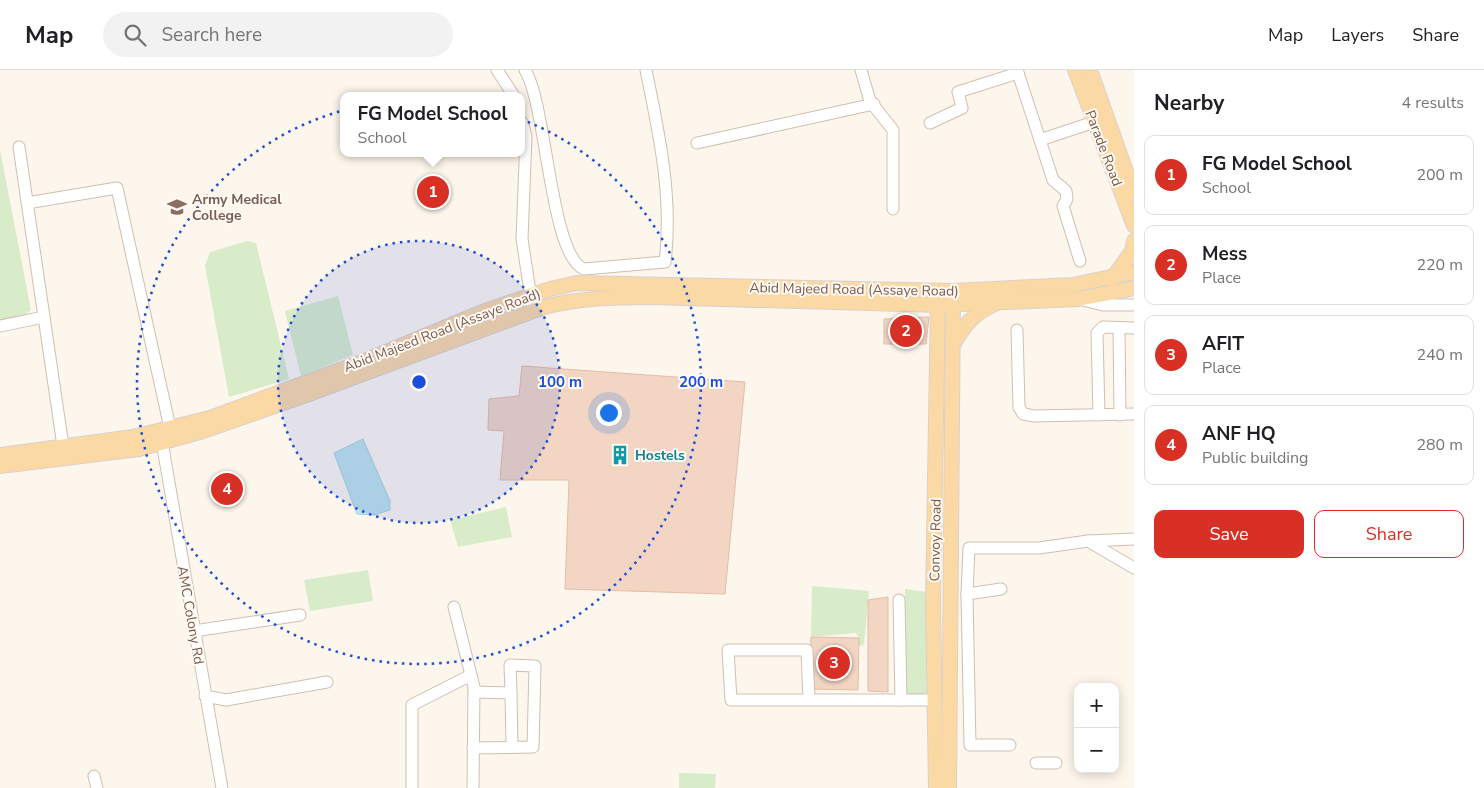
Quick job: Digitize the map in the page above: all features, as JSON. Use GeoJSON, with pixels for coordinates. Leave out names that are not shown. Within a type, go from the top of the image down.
{"type":"FeatureCollection","features":[{"type":"Feature","properties":{"kind":"main road","name":"Parade Road"},"geometry":{"type":"LineString","coordinates":[[1075,70],[1134,226]]}},
{"type":"Feature","properties":{"kind":"main road","name":"Parade Road"},"geometry":{"type":"LineString","coordinates":[[1090,70],[1134,194]]}},
{"type":"Feature","properties":{"kind":"main road"},"geometry":{"type":"LineString","coordinates":[[1112,279],[1132,250],[1134,241]]}},
{"type":"Feature","properties":{"kind":"main road","name":"Abid Majeed Road (Assaye Road)"},"geometry":{"type":"LineString","coordinates":[[0,466],[139,449],[300,398],[533,311],[566,301],[608,297],[953,298],[1112,279],[1134,272]]}},
{"type":"Feature","properties":{"kind":"main road","name":"Abid Majeed Road (Assaye Road)"},"geometry":{"type":"LineString","coordinates":[[0,455],[133,436],[210,418],[359,363],[485,311],[530,295],[577,283],[938,298]]}},
{"type":"Feature","properties":{"kind":"main road","name":"Abid Majeed Road (Assaye Road)"},"geometry":{"type":"LineString","coordinates":[[953,298],[998,304],[1078,299],[1134,288]]}},
{"type":"Feature","properties":{"kind":"main road","name":"Convoy Road"},"geometry":{"type":"LineString","coordinates":[[936,788],[933,604],[938,298]]}},
{"type":"Feature","properties":{"kind":"main road","name":"Convoy Road"},"geometry":{"type":"LineString","coordinates":[[950,788],[953,298]]}},
{"type":"Feature","properties":{"kind":"main road"},"geometry":{"type":"LineString","coordinates":[[953,347],[963,328],[973,317],[983,309],[998,304]]}},
{"type":"Feature","properties":{"kind":"street"},"geometry":{"type":"LineString","coordinates":[[497,70],[511,92]]}},
{"type":"Feature","properties":{"kind":"street"},"geometry":{"type":"LineString","coordinates":[[525,70],[532,84],[539,112],[558,217],[575,263],[584,269],[664,262],[666,212],[664,165],[646,70]]}},
{"type":"Feature","properties":{"kind":"street"},"geometry":{"type":"LineString","coordinates":[[861,70],[870,101],[894,130],[893,209]]}},
{"type":"Feature","properties":{"kind":"street"},"geometry":{"type":"LineString","coordinates":[[930,123],[962,108],[958,92],[1018,71],[1053,180],[1066,191],[1067,199],[1063,206],[1080,261]]}},
{"type":"Feature","properties":{"kind":"street"},"geometry":{"type":"LineString","coordinates":[[697,143],[874,104]]}},
{"type":"Feature","properties":{"kind":"street"},"geometry":{"type":"LineString","coordinates":[[1040,140],[1094,122]]}},
{"type":"Feature","properties":{"kind":"street"},"geometry":{"type":"LineString","coordinates":[[525,132],[522,239],[533,311]]}},
{"type":"Feature","properties":{"kind":"street"},"geometry":{"type":"LineString","coordinates":[[19,146],[63,446]]}},
{"type":"Feature","properties":{"kind":"street"},"geometry":{"type":"LineString","coordinates":[[27,203],[116,188],[170,428]]}},
{"type":"Feature","properties":{"kind":"street"},"geometry":{"type":"LineString","coordinates":[[1078,299],[1103,305],[1134,304]]}},
{"type":"Feature","properties":{"kind":"street"},"geometry":{"type":"LineString","coordinates":[[0,326],[44,317]]}},
{"type":"Feature","properties":{"kind":"street"},"geometry":{"type":"LineString","coordinates":[[1099,415],[1097,333],[1103,328],[1134,328]]}},
{"type":"Feature","properties":{"kind":"street"},"geometry":{"type":"LineString","coordinates":[[1119,328],[1120,415]]}},
{"type":"Feature","properties":{"kind":"street"},"geometry":{"type":"LineString","coordinates":[[1017,330],[1020,411],[1034,416],[1134,414]]}},
{"type":"Feature","properties":{"kind":"street","name":"AMC Colony Rd"},"geometry":{"type":"LineString","coordinates":[[162,442],[222,788]]}},
{"type":"Feature","properties":{"kind":"street"},"geometry":{"type":"LineString","coordinates":[[1010,745],[970,745],[967,594],[969,548],[1040,548],[1088,541],[1134,539]]}},
{"type":"Feature","properties":{"kind":"street"},"geometry":{"type":"LineString","coordinates":[[1088,541],[1134,568]]}},
{"type":"Feature","properties":{"kind":"street"},"geometry":{"type":"LineString","coordinates":[[967,594],[1001,589]]}},
{"type":"Feature","properties":{"kind":"street"},"geometry":{"type":"LineString","coordinates":[[899,600],[901,700]]}},
{"type":"Feature","properties":{"kind":"street"},"geometry":{"type":"LineString","coordinates":[[454,607],[474,692],[473,788]]}},
{"type":"Feature","properties":{"kind":"street"},"geometry":{"type":"LineString","coordinates":[[194,631],[300,615]]}},
{"type":"Feature","properties":{"kind":"street"},"geometry":{"type":"LineString","coordinates":[[809,700],[807,650],[728,650],[730,700],[809,700],[901,700],[934,700]]}},
{"type":"Feature","properties":{"kind":"street"},"geometry":{"type":"LineString","coordinates":[[474,748],[533,747],[534,666],[510,665],[512,747]]}},
{"type":"Feature","properties":{"kind":"street"},"geometry":{"type":"LineString","coordinates":[[412,788],[412,705],[471,675]]}},
{"type":"Feature","properties":{"kind":"street"},"geometry":{"type":"LineString","coordinates":[[205,696],[226,700],[327,682]]}},
{"type":"Feature","properties":{"kind":"street"},"geometry":{"type":"LineString","coordinates":[[474,692],[511,693]]}},
{"type":"Feature","properties":{"kind":"street"},"geometry":{"type":"LineString","coordinates":[[1036,763],[1056,763]]}},
{"type":"Feature","properties":{"kind":"street"},"geometry":{"type":"LineString","coordinates":[[94,776],[97,788]]}},
{"type":"Feature","properties":{"kind":"green space"},"geometry":{"type":"Polygon","coordinates":[[[0,150],[31,310],[19,319],[0,320],[0,150]]]}},
{"type":"Feature","properties":{"kind":"green space"},"geometry":{"type":"Polygon","coordinates":[[[247,241],[256,243],[289,379],[229,397],[205,266],[210,252],[247,241]]]}},
{"type":"Feature","properties":{"kind":"green space"},"geometry":{"type":"Polygon","coordinates":[[[338,296],[353,355],[301,376],[285,311],[338,296]]]}},
{"type":"Feature","properties":{"kind":"green space"},"geometry":{"type":"Polygon","coordinates":[[[506,507],[512,537],[458,547],[450,520],[506,507]]]}},
{"type":"Feature","properties":{"kind":"green space"},"geometry":{"type":"Polygon","coordinates":[[[368,570],[373,601],[310,611],[304,580],[368,570]]]}},
{"type":"Feature","properties":{"kind":"green space"},"geometry":{"type":"Polygon","coordinates":[[[812,586],[869,591],[864,645],[856,647],[859,638],[856,633],[811,637],[812,586]]]}},
{"type":"Feature","properties":{"kind":"green space"},"geometry":{"type":"Polygon","coordinates":[[[905,589],[926,592],[929,698],[905,700],[905,589]]]}},
{"type":"Feature","properties":{"kind":"green space"},"geometry":{"type":"Polygon","coordinates":[[[679,773],[716,774],[715,788],[679,788],[679,773]]]}},
{"type":"Feature","properties":{"kind":"water"},"geometry":{"type":"Polygon","coordinates":[[[363,439],[390,501],[390,510],[374,515],[357,514],[334,453],[363,439]]]}},
{"type":"Feature","properties":{"kind":"building"},"geometry":{"type":"Polygon","coordinates":[[[929,317],[926,344],[884,344],[884,319],[929,317]]]}},
{"type":"Feature","properties":{"kind":"building","name":"Hostels"},"geometry":{"type":"Polygon","coordinates":[[[522,366],[745,382],[725,594],[565,589],[569,480],[500,480],[504,431],[488,430],[489,399],[519,396],[522,366]]]}},
{"type":"Feature","properties":{"kind":"building"},"geometry":{"type":"Polygon","coordinates":[[[888,597],[888,692],[868,691],[868,600],[888,597]]]}},
{"type":"Feature","properties":{"kind":"building"},"geometry":{"type":"Polygon","coordinates":[[[811,637],[859,638],[858,690],[810,689],[811,637]]]}},
{"type":"Feature","properties":{"kind":"place","name":"FG Model School"},"geometry":{"type":"Point","coordinates":[433,192]}},
{"type":"Feature","properties":{"kind":"place","name":"Army Medical College"},"geometry":{"type":"Point","coordinates":[177,207]}},
{"type":"Feature","properties":{"kind":"place","name":"Mess"},"geometry":{"type":"Point","coordinates":[906,331]}},
{"type":"Feature","properties":{"kind":"place","name":"Hostels"},"geometry":{"type":"Point","coordinates":[620,455]}},
{"type":"Feature","properties":{"kind":"place","name":"ANF HQ"},"geometry":{"type":"Point","coordinates":[227,489]}},
{"type":"Feature","properties":{"kind":"place","name":"AFIT"},"geometry":{"type":"Point","coordinates":[834,663]}}]}
